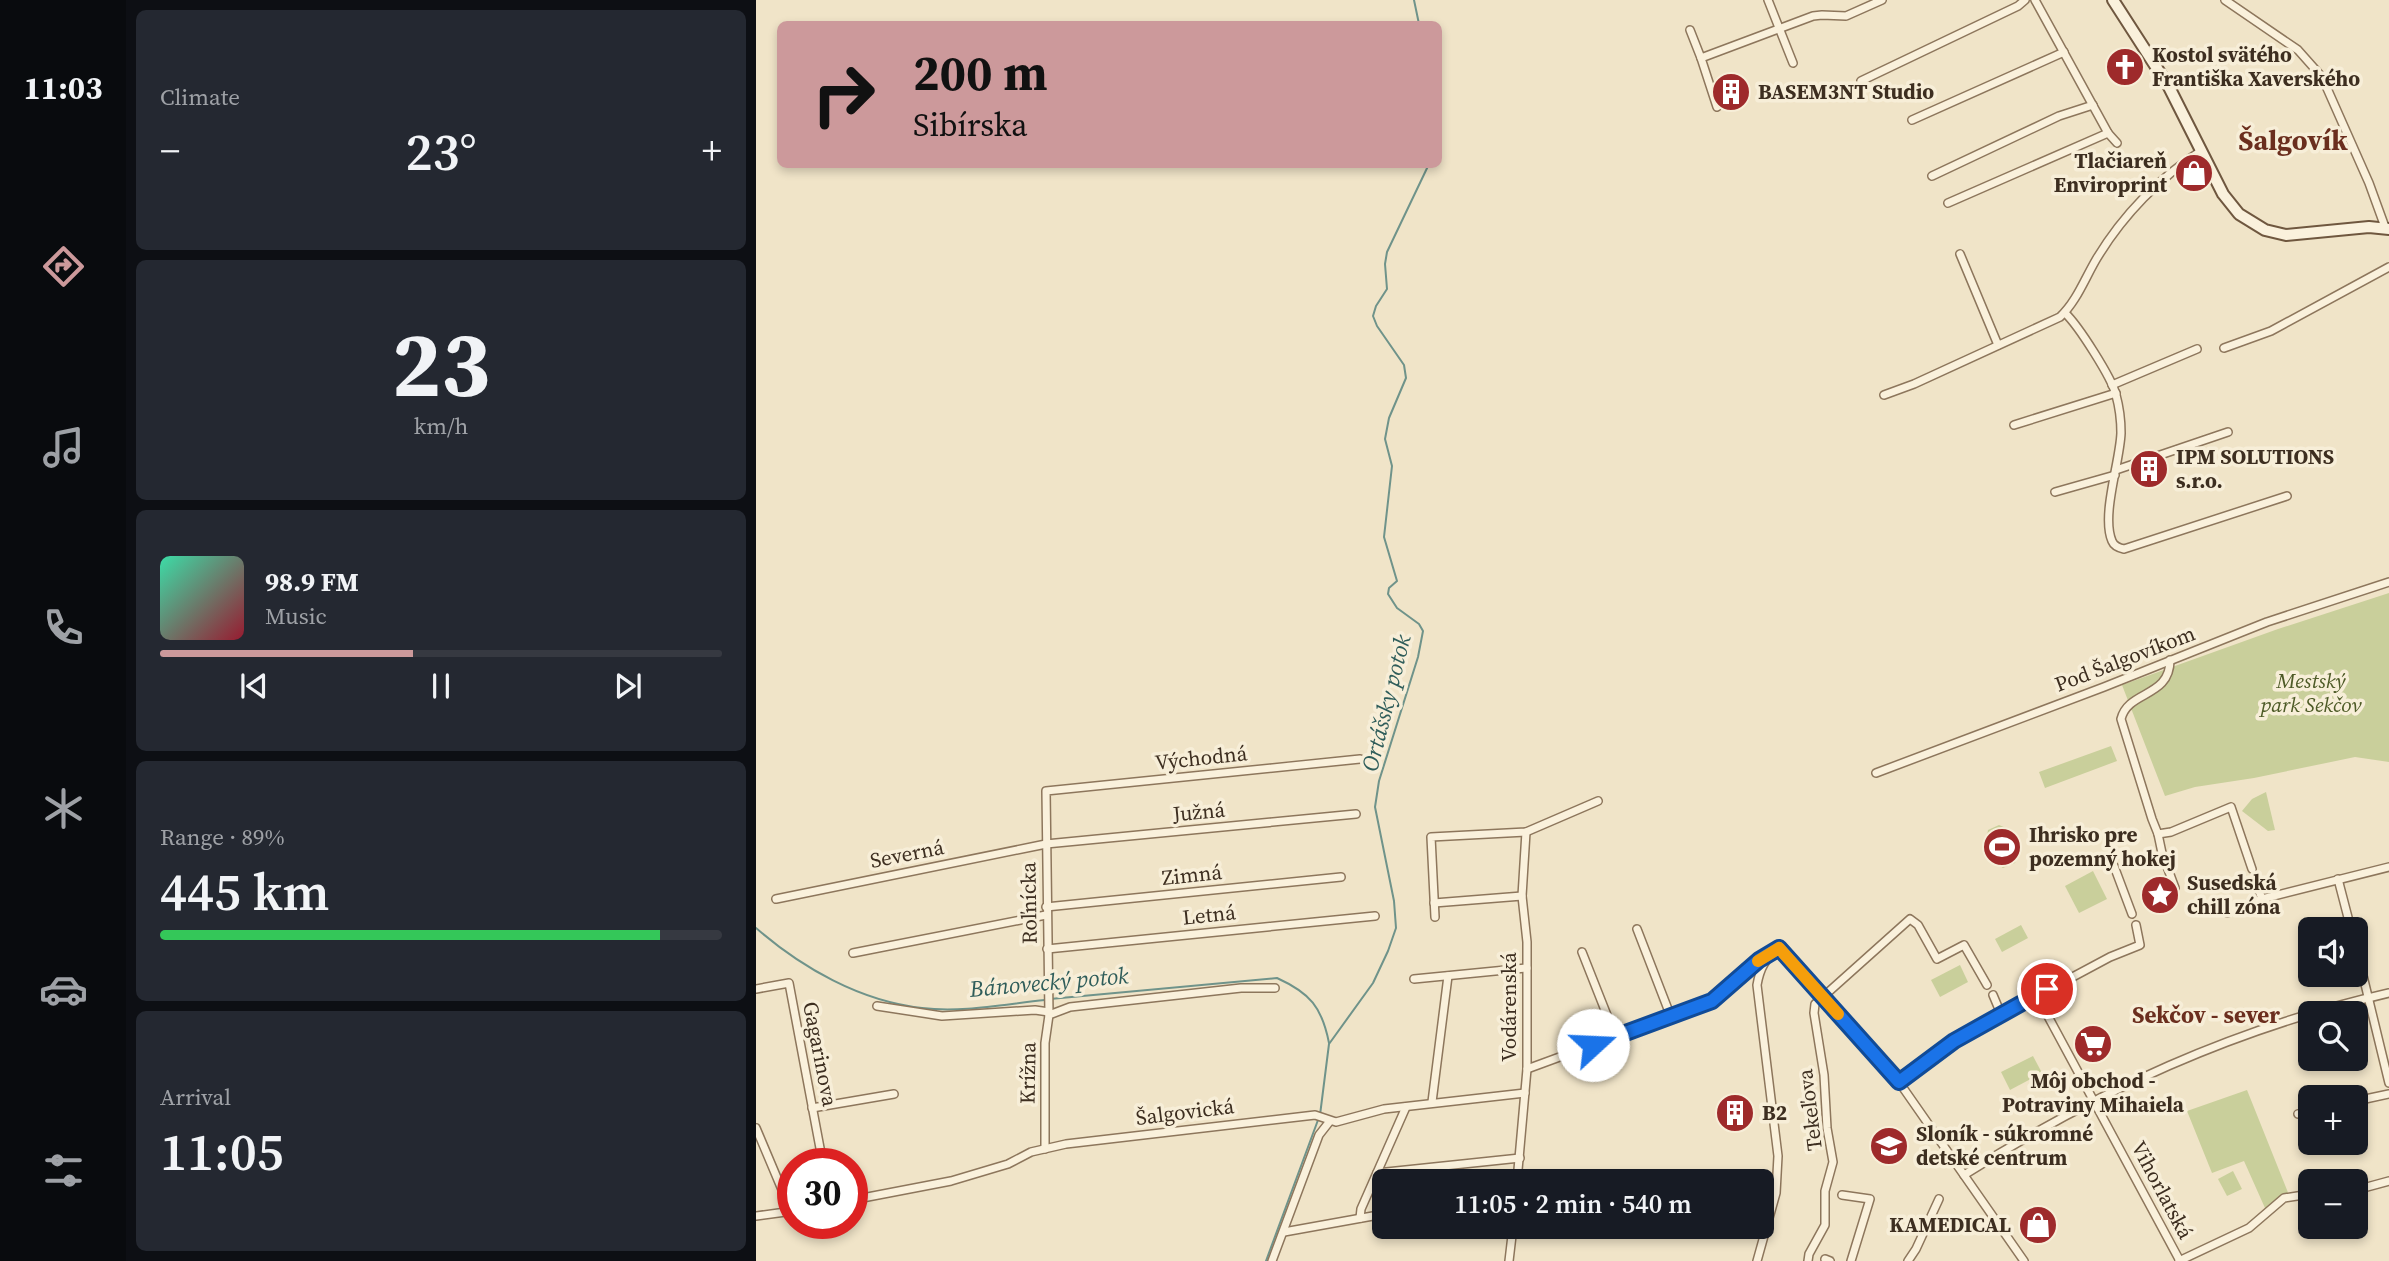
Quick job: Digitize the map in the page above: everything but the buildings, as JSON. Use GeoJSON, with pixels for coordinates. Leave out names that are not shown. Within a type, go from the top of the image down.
{"type":"FeatureCollection","features":[{"type":"Feature","properties":{"kind":"street"},"geometry":{"type":"LineString","coordinates":[[1768,0],[1793,63]]}},
{"type":"Feature","properties":{"kind":"street"},"geometry":{"type":"LineString","coordinates":[[1701,58],[1822,15],[1846,16],[1882,0]]}},
{"type":"Feature","properties":{"kind":"street"},"geometry":{"type":"LineString","coordinates":[[1861,81],[1880,76],[2025,0]]}},
{"type":"Feature","properties":{"kind":"street"},"geometry":{"type":"LineString","coordinates":[[2035,0],[2108,133],[2117,143]]}},
{"type":"Feature","properties":{"kind":"street"},"geometry":{"type":"LineString","coordinates":[[2113,0],[2169,87],[2227,201],[2244,219],[2265,230],[2286,235],[2387,228],[2322,77],[2298,50],[2225,0]]}},
{"type":"Feature","properties":{"kind":"street"},"geometry":{"type":"LineString","coordinates":[[1690,30],[1717,107]]}},
{"type":"Feature","properties":{"kind":"street"},"geometry":{"type":"LineString","coordinates":[[1912,120],[2064,52]]}},
{"type":"Feature","properties":{"kind":"street"},"geometry":{"type":"LineString","coordinates":[[1932,176],[2059,116],[2093,104]]}},
{"type":"Feature","properties":{"kind":"street"},"geometry":{"type":"LineString","coordinates":[[1948,203],[2108,133]]}},
{"type":"Feature","properties":{"kind":"street"},"geometry":{"type":"LineString","coordinates":[[1884,395],[2052,323],[2065,313],[2106,244],[2133,210],[2163,179],[2202,150]]}},
{"type":"Feature","properties":{"kind":"street"},"geometry":{"type":"LineString","coordinates":[[1960,254],[1998,345]]}},
{"type":"Feature","properties":{"kind":"street"},"geometry":{"type":"LineString","coordinates":[[2224,348],[2271,331],[2389,267]]}},
{"type":"Feature","properties":{"kind":"street"},"geometry":{"type":"LineString","coordinates":[[2065,313],[2076,326],[2116,393],[2121,432],[2109,519],[2112,542],[2118,548],[2124,549],[2287,496]]}},
{"type":"Feature","properties":{"kind":"street"},"geometry":{"type":"LineString","coordinates":[[2112,385],[2197,349]]}},
{"type":"Feature","properties":{"kind":"street"},"geometry":{"type":"LineString","coordinates":[[2014,425],[2116,393]]}},
{"type":"Feature","properties":{"kind":"street"},"geometry":{"type":"LineString","coordinates":[[2055,492],[2228,432]]}},
{"type":"Feature","properties":{"kind":"street","name":"Pod Šalgovíkom"},"geometry":{"type":"LineString","coordinates":[[1876,773],[2267,622],[2389,582]]}},
{"type":"Feature","properties":{"kind":"street"},"geometry":{"type":"LineString","coordinates":[[2170,660],[2170,671],[2161,685],[2128,705],[2121,719],[2174,887]]}},
{"type":"Feature","properties":{"kind":"street","name":"Východná"},"geometry":{"type":"LineString","coordinates":[[1046,791],[1360,759]]}},
{"type":"Feature","properties":{"kind":"street","name":"Roľnícka"},"geometry":{"type":"LineString","coordinates":[[1046,791],[1046,949],[1049,1011]]}},
{"type":"Feature","properties":{"kind":"street"},"geometry":{"type":"LineString","coordinates":[[1435,917],[1431,837],[1526,832],[1598,802]]}},
{"type":"Feature","properties":{"kind":"street"},"geometry":{"type":"LineString","coordinates":[[2158,834],[2171,832],[2231,807],[2252,869]]}},
{"type":"Feature","properties":{"kind":"street","name":"Južná"},"geometry":{"type":"LineString","coordinates":[[1046,844],[1356,814]]}},
{"type":"Feature","properties":{"kind":"street","name":"Vodárenská"},"geometry":{"type":"LineString","coordinates":[[1519,1169],[1527,1069],[1527,943],[1522,896],[1526,832]]}},
{"type":"Feature","properties":{"kind":"street","name":"Severná"},"geometry":{"type":"LineString","coordinates":[[776,899],[1046,844]]}},
{"type":"Feature","properties":{"kind":"street"},"geometry":{"type":"LineString","coordinates":[[2114,866],[2132,914]]}},
{"type":"Feature","properties":{"kind":"street"},"geometry":{"type":"LineString","coordinates":[[2227,913],[2262,899],[2389,867]]}},
{"type":"Feature","properties":{"kind":"street","name":"Zimná"},"geometry":{"type":"LineString","coordinates":[[853,953],[1046,911],[1341,877]]}},
{"type":"Feature","properties":{"kind":"street"},"geometry":{"type":"LineString","coordinates":[[2338,879],[2348,917]]}},
{"type":"Feature","properties":{"kind":"street"},"geometry":{"type":"LineString","coordinates":[[2255,880],[2262,899]]}},
{"type":"Feature","properties":{"kind":"street"},"geometry":{"type":"LineString","coordinates":[[1434,903],[1522,896]]}},
{"type":"Feature","properties":{"kind":"street","name":"Letná"},"geometry":{"type":"LineString","coordinates":[[1046,949],[1376,916]]}},
{"type":"Feature","properties":{"kind":"street"},"geometry":{"type":"LineString","coordinates":[[1823,996],[1907,920],[1914,920],[1937,959],[1964,945],[1987,985]]}},
{"type":"Feature","properties":{"kind":"street"},"geometry":{"type":"LineString","coordinates":[[1899,1082],[1954,1041],[2036,994],[2140,945],[2136,925]]}},
{"type":"Feature","properties":{"kind":"street"},"geometry":{"type":"LineString","coordinates":[[1637,929],[1671,1017]]}},
{"type":"Feature","properties":{"kind":"street"},"geometry":{"type":"LineString","coordinates":[[1527,1069],[1712,1001],[1759,960],[1779,948],[1899,1082],[2024,1261]]}},
{"type":"Feature","properties":{"kind":"street"},"geometry":{"type":"LineString","coordinates":[[1581,952],[1616,1038]]}},
{"type":"Feature","properties":{"kind":"street"},"geometry":{"type":"LineString","coordinates":[[1757,1261],[1776,1193],[1778,1156],[1758,985],[1759,970],[1768,956]]}},
{"type":"Feature","properties":{"kind":"street"},"geometry":{"type":"LineString","coordinates":[[1414,979],[1527,968]]}},
{"type":"Feature","properties":{"kind":"street"},"geometry":{"type":"LineString","coordinates":[[1433,1102],[1448,975]]}},
{"type":"Feature","properties":{"kind":"street","name":"Gagarinova"},"geometry":{"type":"LineString","coordinates":[[756,989],[789,982],[820,1148]]}},
{"type":"Feature","properties":{"kind":"street"},"geometry":{"type":"LineString","coordinates":[[2365,987],[2389,1083]]}},
{"type":"Feature","properties":{"kind":"street","name":"Krížna"},"geometry":{"type":"LineString","coordinates":[[1045,1149],[1045,1043],[1049,1011],[1241,988],[1275,989]]}},
{"type":"Feature","properties":{"kind":"street"},"geometry":{"type":"LineString","coordinates":[[1964,1175],[2027,1136],[2156,1070],[2302,1014],[2389,993]]}},
{"type":"Feature","properties":{"kind":"street","name":"Vihorlatská"},"geometry":{"type":"LineString","coordinates":[[2036,994],[2179,1261],[2249,1228],[2284,1198],[2298,1196]]}},
{"type":"Feature","properties":{"kind":"street"},"geometry":{"type":"LineString","coordinates":[[1993,995],[2001,1014]]}},
{"type":"Feature","properties":{"kind":"street","name":"Tekeľova"},"geometry":{"type":"LineString","coordinates":[[1808,1261],[1825,1225],[1825,1191],[1833,1162],[1814,1013],[1815,1004],[1823,996]]}},
{"type":"Feature","properties":{"kind":"street"},"geometry":{"type":"LineString","coordinates":[[877,1006],[943,1016],[1049,1011]]}},
{"type":"Feature","properties":{"kind":"street","name":"Šalgovická"},"geometry":{"type":"LineString","coordinates":[[868,1197],[951,1181],[1008,1164],[1031,1152],[1066,1144],[1315,1115],[1336,1122],[1433,1102],[1525,1093]]}},
{"type":"Feature","properties":{"kind":"street"},"geometry":{"type":"LineString","coordinates":[[812,1108],[894,1094]]}},
{"type":"Feature","properties":{"kind":"street"},"geometry":{"type":"LineString","coordinates":[[2368,1098],[2389,1094]]}},
{"type":"Feature","properties":{"kind":"street"},"geometry":{"type":"LineString","coordinates":[[1379,1169],[1406,1107]]}},
{"type":"Feature","properties":{"kind":"street"},"geometry":{"type":"LineString","coordinates":[[1272,1261],[1327,1119]]}},
{"type":"Feature","properties":{"kind":"street"},"geometry":{"type":"LineString","coordinates":[[756,1128],[777,1176]]}},
{"type":"Feature","properties":{"kind":"street"},"geometry":{"type":"LineString","coordinates":[[1415,1169],[1520,1158]]}},
{"type":"Feature","properties":{"kind":"street"},"geometry":{"type":"LineString","coordinates":[[2368,1187],[2389,1181]]}},
{"type":"Feature","properties":{"kind":"street"},"geometry":{"type":"LineString","coordinates":[[1360,1218],[1372,1184]]}},
{"type":"Feature","properties":{"kind":"street"},"geometry":{"type":"LineString","coordinates":[[1842,1195],[1870,1199],[1851,1261]]}},
{"type":"Feature","properties":{"kind":"street"},"geometry":{"type":"LineString","coordinates":[[1908,1261],[1939,1199]]}},
{"type":"Feature","properties":{"kind":"street"},"geometry":{"type":"LineString","coordinates":[[756,1216],[777,1213]]}},
{"type":"Feature","properties":{"kind":"street"},"geometry":{"type":"LineString","coordinates":[[1284,1232],[1372,1216]]}},
{"type":"Feature","properties":{"kind":"street"},"geometry":{"type":"LineString","coordinates":[[1509,1261],[1512,1239]]}},
{"type":"Feature","properties":{"kind":"green space","name":"Mestský park Sekčov"},"geometry":{"type":"Polygon","coordinates":[[[2389,593],[2389,762],[2355,757],[2195,787],[2165,796],[2122,685],[2278,629],[2389,593]]]}},
{"type":"Feature","properties":{"kind":"green space"},"geometry":{"type":"Polygon","coordinates":[[[2111,746],[2117,761],[2045,788],[2039,772],[2111,746]]]}},
{"type":"Feature","properties":{"kind":"green space"},"geometry":{"type":"Polygon","coordinates":[[[2266,792],[2275,830],[2268,831],[2242,811],[2252,799],[2266,792]]]}},
{"type":"Feature","properties":{"kind":"green space","name":"Ihrisko pre pozemný hokej"},"geometry":{"type":"Polygon","coordinates":[[[1999,825],[2006,828],[2017,858],[2015,863],[2003,868],[1997,864],[1987,836],[1988,830],[1999,825]]]}},
{"type":"Feature","properties":{"kind":"green space"},"geometry":{"type":"Polygon","coordinates":[[[2093,871],[2107,899],[2079,913],[2065,886],[2093,871]]]}},
{"type":"Feature","properties":{"kind":"green space"},"geometry":{"type":"Polygon","coordinates":[[[2021,925],[2028,938],[2002,952],[1995,939],[2021,925]]]}},
{"type":"Feature","properties":{"kind":"green space"},"geometry":{"type":"Polygon","coordinates":[[[1960,965],[1968,982],[1940,997],[1931,980],[1960,965]]]}},
{"type":"Feature","properties":{"kind":"green space"},"geometry":{"type":"Polygon","coordinates":[[[2033,1056],[2042,1073],[2010,1090],[2001,1072],[2033,1056]]]}},
{"type":"Feature","properties":{"kind":"green space"},"geometry":{"type":"Polygon","coordinates":[[[2247,1090],[2289,1195],[2265,1208],[2244,1161],[2212,1173],[2187,1111],[2247,1090]]]}},
{"type":"Feature","properties":{"kind":"green space"},"geometry":{"type":"Polygon","coordinates":[[[2233,1171],[2242,1189],[2227,1196],[2218,1179],[2233,1171]]]}},
{"type":"Feature","properties":{"kind":"waterway","name":"Ortášsky potok"},"geometry":{"type":"LineString","coordinates":[[1414,0],[1418,21]]}},
{"type":"Feature","properties":{"kind":"waterway","name":"Ortášsky potok"},"geometry":{"type":"LineString","coordinates":[[1320,1115],[1329,1044],[1373,983],[1396,928],[1394,901],[1375,807],[1379,781],[1418,657],[1423,631],[1419,624],[1397,608],[1388,594],[1389,588],[1397,581],[1384,537],[1392,466],[1385,439],[1389,418],[1406,378],[1404,365],[1373,316],[1387,289],[1387,252],[1427,168]]}},
{"type":"Feature","properties":{"kind":"waterway","name":"Bánovecký potok"},"geometry":{"type":"LineString","coordinates":[[756,928],[812,969],[854,990],[899,1004],[952,1009],[1045,1000]]}},
{"type":"Feature","properties":{"kind":"waterway","name":"Bánovecký potok"},"geometry":{"type":"LineString","coordinates":[[1050,999],[1277,978],[1298,989],[1313,1003],[1323,1020],[1329,1043]]}},
{"type":"Feature","properties":{"kind":"waterway","name":"Ortášsky potok"},"geometry":{"type":"LineString","coordinates":[[1266,1261],[1318,1120]]}},
{"type":"Feature","properties":{"kind":"slow traffic"},"geometry":{"type":"LineString","coordinates":[[1758,961],[1779,948],[1838,1014]]}},
{"type":"Feature","properties":{"kind":"place","name":"Kostol svätého Františka Xaverského"},"geometry":{"type":"Point","coordinates":[2125,67]}},
{"type":"Feature","properties":{"kind":"place","name":"BASEM3NT Studio"},"geometry":{"type":"Point","coordinates":[1731,92]}},
{"type":"Feature","properties":{"kind":"place","name":"Tlačiareň Enviroprint"},"geometry":{"type":"Point","coordinates":[2194,173]}},
{"type":"Feature","properties":{"kind":"place","name":"IPM SOLUTIONS s.r.o."},"geometry":{"type":"Point","coordinates":[2149,469]}},
{"type":"Feature","properties":{"kind":"place","name":"Ihrisko pre pozemný hokej"},"geometry":{"type":"Point","coordinates":[2002,847]}},
{"type":"Feature","properties":{"kind":"place","name":"Susedská chill zóna"},"geometry":{"type":"Point","coordinates":[2160,895]}},
{"type":"Feature","properties":{"kind":"place","name":"Môj obchod - Potraviny Mihaiela"},"geometry":{"type":"Point","coordinates":[2093,1044]}},
{"type":"Feature","properties":{"kind":"place","name":"B2"},"geometry":{"type":"Point","coordinates":[1735,1113]}},
{"type":"Feature","properties":{"kind":"place","name":"Sloník - súkromné detské centrum"},"geometry":{"type":"Point","coordinates":[1889,1146]}},
{"type":"Feature","properties":{"kind":"place","name":"KAMEDICAL"},"geometry":{"type":"Point","coordinates":[2038,1225]}},
{"type":"Feature","properties":{"kind":"district","name":"Šalgovík"},"geometry":{"type":"Point","coordinates":[2293,140]}},
{"type":"Feature","properties":{"kind":"district","name":"Sekčov - sever"},"geometry":{"type":"Point","coordinates":[2206,1015]}},
{"type":"Feature","properties":{"kind":"route"},"geometry":{"type":"LineString","coordinates":[[1593,1045],[1712,1001],[1759,960],[1779,948],[1899,1082],[1954,1041],[2047,989]]}}]}
